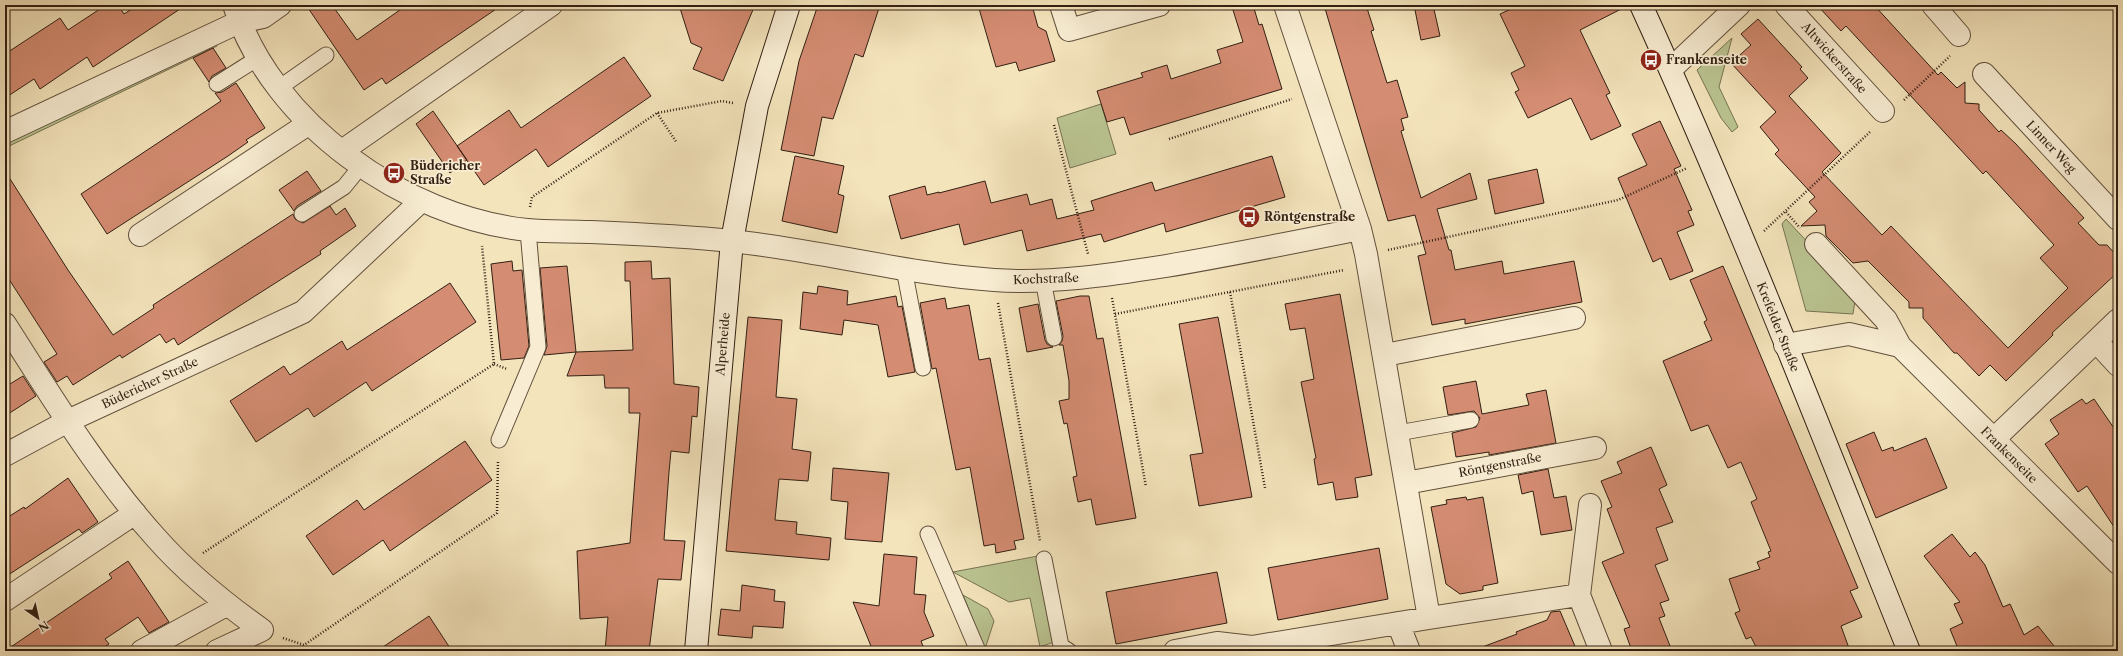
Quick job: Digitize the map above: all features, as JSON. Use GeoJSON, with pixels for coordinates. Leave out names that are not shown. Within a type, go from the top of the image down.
{"type":"FeatureCollection","features":[{"type":"Feature","properties":{"kind":"street"},"geometry":{"type":"LineString","coordinates":[[5,132],[236,14],[263,17],[280,5]]}},
{"type":"Feature","properties":{"kind":"street"},"geometry":{"type":"LineString","coordinates":[[342,151],[551,5]]}},
{"type":"Feature","properties":{"kind":"street","name":"Alperheide"},"geometry":{"type":"LineString","coordinates":[[696,651],[732,241],[757,106],[776,42],[789,5]]}},
{"type":"Feature","properties":{"kind":"street"},"geometry":{"type":"LineString","coordinates":[[1061,5],[1069,30],[1159,5]]}},
{"type":"Feature","properties":{"kind":"street"},"geometry":{"type":"LineString","coordinates":[[1285,5],[1360,229],[1385,355],[1429,618]]}},
{"type":"Feature","properties":{"kind":"street","name":"Krefelder Straße"},"geometry":{"type":"LineString","coordinates":[[1641,5],[1671,69],[1746,248],[1909,651]]}},
{"type":"Feature","properties":{"kind":"street"},"geometry":{"type":"LineString","coordinates":[[1671,69],[1739,5]]}},
{"type":"Feature","properties":{"kind":"street","name":"Altwickerstraße"},"geometry":{"type":"LineString","coordinates":[[1786,5],[1886,114]]}},
{"type":"Feature","properties":{"kind":"street"},"geometry":{"type":"LineString","coordinates":[[1933,5],[1958,43]]}},
{"type":"Feature","properties":{"kind":"street"},"geometry":{"type":"LineString","coordinates":[[236,14],[258,58],[279,88],[308,124],[361,166],[421,201],[480,221],[528,230],[732,241]]}},
{"type":"Feature","properties":{"kind":"street","name":"Linner Weg"},"geometry":{"type":"LineString","coordinates":[[1984,74],[2118,219]]}},
{"type":"Feature","properties":{"kind":"street"},"geometry":{"type":"LineString","coordinates":[[140,235],[308,124]]}},
{"type":"Feature","properties":{"kind":"street","name":"Büdericher Straße"},"geometry":{"type":"LineString","coordinates":[[5,456],[68,421],[303,312],[421,201]]}},
{"type":"Feature","properties":{"kind":"street","name":"Kochstraße"},"geometry":{"type":"LineString","coordinates":[[732,241],[904,269],[994,280],[1043,280],[1101,276],[1223,256],[1360,229]]}},
{"type":"Feature","properties":{"kind":"street","name":"Frankenseite"},"geometry":{"type":"LineString","coordinates":[[1816,244],[1886,320],[1900,346],[2118,563]]}},
{"type":"Feature","properties":{"kind":"street"},"geometry":{"type":"LineString","coordinates":[[1385,355],[1574,318]]}},
{"type":"Feature","properties":{"kind":"street"},"geometry":{"type":"LineString","coordinates":[[1994,439],[2118,320]]}},
{"type":"Feature","properties":{"kind":"street"},"geometry":{"type":"LineString","coordinates":[[5,324],[68,421],[135,513],[183,566],[226,605],[262,630]]}},
{"type":"Feature","properties":{"kind":"street"},"geometry":{"type":"LineString","coordinates":[[1785,345],[1849,334],[1900,346]]}},
{"type":"Feature","properties":{"kind":"street"},"geometry":{"type":"LineString","coordinates":[[2096,341],[2118,365]]}},
{"type":"Feature","properties":{"kind":"street","name":"Röntgenstraße"},"geometry":{"type":"LineString","coordinates":[[1406,483],[1595,448]]}},
{"type":"Feature","properties":{"kind":"street"},"geometry":{"type":"LineString","coordinates":[[1590,505],[1579,595],[1601,651]]}},
{"type":"Feature","properties":{"kind":"street"},"geometry":{"type":"LineString","coordinates":[[5,600],[135,513]]}},
{"type":"Feature","properties":{"kind":"street"},"geometry":{"type":"LineString","coordinates":[[1175,651],[1217,647],[1252,647],[1579,595]]}},
{"type":"Feature","properties":{"kind":"street"},"geometry":{"type":"LineString","coordinates":[[142,651],[226,605]]}},
{"type":"Feature","properties":{"kind":"street"},"geometry":{"type":"LineString","coordinates":[[1398,623],[1409,651]]}},
{"type":"Feature","properties":{"kind":"street"},"geometry":{"type":"LineString","coordinates":[[216,651],[262,630]]}},
{"type":"Feature","properties":{"kind":"lane"},"geometry":{"type":"LineString","coordinates":[[279,88],[326,55]]}},
{"type":"Feature","properties":{"kind":"lane"},"geometry":{"type":"LineString","coordinates":[[217,84],[258,58]]}},
{"type":"Feature","properties":{"kind":"lane"},"geometry":{"type":"LineString","coordinates":[[302,214],[344,187],[361,166]]}},
{"type":"Feature","properties":{"kind":"lane"},"geometry":{"type":"LineString","coordinates":[[499,440],[538,347],[528,230]]}},
{"type":"Feature","properties":{"kind":"lane"},"geometry":{"type":"LineString","coordinates":[[904,269],[923,368]]}},
{"type":"Feature","properties":{"kind":"lane"},"geometry":{"type":"LineString","coordinates":[[1043,280],[1054,338]]}},
{"type":"Feature","properties":{"kind":"lane"},"geometry":{"type":"LineString","coordinates":[[1398,433],[1471,420]]}},
{"type":"Feature","properties":{"kind":"lane"},"geometry":{"type":"LineString","coordinates":[[928,534],[978,651]]}},
{"type":"Feature","properties":{"kind":"lane"},"geometry":{"type":"LineString","coordinates":[[1044,559],[1061,646],[1069,651]]}},
{"type":"Feature","properties":{"kind":"path"},"geometry":{"type":"LineString","coordinates":[[1746,248],[1958,43]]}},
{"type":"Feature","properties":{"kind":"path"},"geometry":{"type":"LineString","coordinates":[[1169,139],[1315,91]]}},
{"type":"Feature","properties":{"kind":"path"},"geometry":{"type":"LineString","coordinates":[[528,230],[532,197],[657,113],[722,101],[757,106]]}},
{"type":"Feature","properties":{"kind":"path"},"geometry":{"type":"LineString","coordinates":[[657,113],[678,143]]}},
{"type":"Feature","properties":{"kind":"path"},"geometry":{"type":"LineString","coordinates":[[1054,124],[1101,276],[1115,314],[1146,487]]}},
{"type":"Feature","properties":{"kind":"path"},"geometry":{"type":"LineString","coordinates":[[1115,314],[1230,292],[1618,200],[1671,175]]}},
{"type":"Feature","properties":{"kind":"path"},"geometry":{"type":"LineString","coordinates":[[183,566],[494,364],[480,221]]}},
{"type":"Feature","properties":{"kind":"path"},"geometry":{"type":"LineString","coordinates":[[994,280],[1044,559]]}},
{"type":"Feature","properties":{"kind":"path"},"geometry":{"type":"LineString","coordinates":[[1230,292],[1264,488]]}},
{"type":"Feature","properties":{"kind":"path"},"geometry":{"type":"LineString","coordinates":[[262,630],[304,645],[497,513],[499,440]]}},
{"type":"Feature","properties":{"kind":"green space"},"geometry":{"type":"Polygon","coordinates":[[[1732,38],[1719,87],[1738,127],[1732,132],[1721,118],[1697,70],[1732,38]]]}},
{"type":"Feature","properties":{"kind":"green space"},"geometry":{"type":"Polygon","coordinates":[[[213,39],[217,46],[5,148],[5,137],[213,39]]]}},
{"type":"Feature","properties":{"kind":"green space"},"geometry":{"type":"Polygon","coordinates":[[[1101,104],[1116,154],[1070,168],[1057,118],[1101,104]]]}},
{"type":"Feature","properties":{"kind":"green space"},"geometry":{"type":"Polygon","coordinates":[[[1786,219],[1856,294],[1853,314],[1806,311],[1782,224],[1786,219]]]}},
{"type":"Feature","properties":{"kind":"green space"},"geometry":{"type":"Polygon","coordinates":[[[1038,556],[1054,642],[1040,647],[1030,598],[1009,602],[953,572],[1038,556]]]}},
{"type":"Feature","properties":{"kind":"green space"},"geometry":{"type":"Polygon","coordinates":[[[963,595],[988,609],[994,621],[985,649],[963,595]]]}},
{"type":"Feature","properties":{"kind":"building"},"geometry":{"type":"Polygon","coordinates":[[[106,5],[118,5],[124,14],[138,5],[186,5],[93,67],[87,57],[40,89],[34,79],[5,98],[5,54],[60,18],[68,30],[106,5]]]}},
{"type":"Feature","properties":{"kind":"building"},"geometry":{"type":"Polygon","coordinates":[[[306,5],[332,5],[357,40],[407,5],[502,5],[386,84],[382,78],[364,90],[306,5]]]}},
{"type":"Feature","properties":{"kind":"building"},"geometry":{"type":"Polygon","coordinates":[[[679,5],[755,5],[723,81],[693,69],[702,48],[691,43],[679,5]]]}},
{"type":"Feature","properties":{"kind":"building"},"geometry":{"type":"Polygon","coordinates":[[[818,5],[880,5],[863,57],[855,54],[833,119],[822,117],[814,156],[781,150],[799,61],[818,5]]]}},
{"type":"Feature","properties":{"kind":"building"},"geometry":{"type":"Polygon","coordinates":[[[978,5],[1032,5],[1038,27],[1046,31],[1055,61],[1019,71],[1016,62],[996,67],[978,5]]]}},
{"type":"Feature","properties":{"kind":"building"},"geometry":{"type":"Polygon","coordinates":[[[1247,5],[1253,5],[1259,25],[1262,24],[1282,89],[1130,135],[1124,117],[1107,122],[1097,91],[1143,77],[1141,73],[1167,65],[1171,79],[1221,63],[1217,50],[1243,42],[1233,10],[1247,5]]]}},
{"type":"Feature","properties":{"kind":"building"},"geometry":{"type":"Polygon","coordinates":[[[1324,5],[1366,5],[1374,30],[1371,31],[1387,83],[1397,80],[1408,117],[1401,119],[1404,130],[1401,131],[1421,198],[1470,173],[1477,199],[1437,209],[1449,250],[1451,250],[1455,270],[1502,261],[1504,274],[1574,261],[1582,302],[1465,324],[1465,319],[1432,325],[1418,256],[1426,254],[1415,215],[1388,221],[1324,5]]]}},
{"type":"Feature","properties":{"kind":"building"},"geometry":{"type":"Polygon","coordinates":[[[1414,5],[1433,5],[1440,36],[1421,40],[1414,5]]]}},
{"type":"Feature","properties":{"kind":"building"},"geometry":{"type":"Polygon","coordinates":[[[1520,5],[1523,10],[1531,5],[1629,5],[1580,30],[1610,93],[1606,95],[1621,126],[1591,140],[1571,98],[1528,118],[1515,92],[1519,90],[1511,73],[1525,66],[1500,14],[1520,5]]]}},
{"type":"Feature","properties":{"kind":"building"},"geometry":{"type":"Polygon","coordinates":[[[1817,5],[1874,5],[1938,75],[1941,72],[1957,88],[1965,82],[1965,103],[1979,104],[1979,110],[1999,132],[2001,130],[2016,144],[2084,218],[2078,223],[2099,245],[2107,245],[2118,257],[2118,272],[2052,333],[2053,335],[2006,381],[1990,365],[1979,376],[1957,353],[1954,353],[1923,318],[1923,308],[1909,308],[1909,302],[1868,261],[1853,263],[1826,236],[1825,225],[1801,226],[1817,211],[1809,202],[1815,197],[1775,154],[1779,150],[1760,127],[1776,112],[1731,63],[1751,45],[1741,34],[1758,19],[1802,67],[1800,69],[1808,78],[1789,96],[1841,153],[1822,172],[1882,235],[1891,226],[2008,348],[2068,288],[2040,258],[2054,245],[1986,171],[1983,174],[1846,26],[1841,31],[1817,5]]]}},
{"type":"Feature","properties":{"kind":"building"},"geometry":{"type":"Polygon","coordinates":[[[213,48],[226,68],[212,76],[209,82],[193,58],[213,48]]]}},
{"type":"Feature","properties":{"kind":"building"},"geometry":{"type":"Polygon","coordinates":[[[624,57],[651,96],[548,167],[536,149],[484,185],[457,146],[509,110],[521,128],[624,57]]]}},
{"type":"Feature","properties":{"kind":"building"},"geometry":{"type":"Polygon","coordinates":[[[236,83],[265,128],[246,140],[248,142],[228,156],[107,234],[81,194],[221,101],[215,93],[222,92],[236,83]]]}},
{"type":"Feature","properties":{"kind":"building"},"geometry":{"type":"Polygon","coordinates":[[[433,111],[467,160],[450,173],[416,124],[433,111]]]}},
{"type":"Feature","properties":{"kind":"building"},"geometry":{"type":"Polygon","coordinates":[[[1660,121],[1681,166],[1674,169],[1692,210],[1688,211],[1694,225],[1677,232],[1693,271],[1670,280],[1661,258],[1653,262],[1618,178],[1647,165],[1632,134],[1660,121]]]}},
{"type":"Feature","properties":{"kind":"building"},"geometry":{"type":"Polygon","coordinates":[[[795,156],[844,166],[838,194],[844,196],[837,233],[782,221],[795,156]]]}},
{"type":"Feature","properties":{"kind":"building"},"geometry":{"type":"Polygon","coordinates":[[[1272,156],[1285,197],[1166,232],[1164,223],[1104,242],[1101,234],[1027,251],[1022,230],[964,245],[959,224],[901,239],[889,196],[925,186],[927,195],[985,181],[991,203],[1027,194],[1030,205],[1052,199],[1057,219],[1094,210],[1091,201],[1152,182],[1155,191],[1272,156]]]}},
{"type":"Feature","properties":{"kind":"building"},"geometry":{"type":"Polygon","coordinates":[[[1537,169],[1544,203],[1495,214],[1488,180],[1537,169]]]}},
{"type":"Feature","properties":{"kind":"building"},"geometry":{"type":"Polygon","coordinates":[[[5,171],[68,270],[113,335],[154,308],[153,305],[293,214],[295,219],[303,223],[330,206],[336,215],[345,208],[356,226],[320,251],[321,254],[178,345],[174,338],[166,343],[160,334],[122,358],[120,355],[73,385],[67,376],[57,382],[44,362],[57,354],[5,273],[5,171]]]}},
{"type":"Feature","properties":{"kind":"building"},"geometry":{"type":"Polygon","coordinates":[[[307,171],[321,191],[297,206],[294,211],[279,190],[307,171]]]}},
{"type":"Feature","properties":{"kind":"building"},"geometry":{"type":"Polygon","coordinates":[[[512,261],[513,271],[522,270],[529,346],[524,358],[501,360],[491,264],[512,261]]]}},
{"type":"Feature","properties":{"kind":"building"},"geometry":{"type":"Polygon","coordinates":[[[651,261],[652,279],[670,278],[674,384],[699,387],[697,417],[692,416],[689,453],[671,451],[669,472],[664,540],[685,541],[681,580],[658,579],[649,651],[605,651],[608,617],[580,619],[577,551],[630,543],[640,413],[629,413],[629,388],[605,388],[604,375],[567,376],[576,352],[633,350],[630,281],[625,281],[625,262],[651,261]]]}},
{"type":"Feature","properties":{"kind":"building"},"geometry":{"type":"Polygon","coordinates":[[[567,266],[576,352],[544,355],[547,346],[540,268],[567,266]]]}},
{"type":"Feature","properties":{"kind":"building"},"geometry":{"type":"Polygon","coordinates":[[[1723,266],[1858,588],[1850,591],[1862,617],[1841,626],[1850,651],[1758,651],[1751,637],[1746,639],[1735,613],[1740,611],[1729,579],[1760,569],[1757,562],[1770,557],[1768,552],[1771,551],[1751,502],[1757,499],[1741,462],[1728,468],[1708,425],[1691,431],[1663,361],[1712,340],[1704,322],[1707,320],[1690,280],[1723,266]]]}},
{"type":"Feature","properties":{"kind":"building"},"geometry":{"type":"Polygon","coordinates":[[[450,283],[476,322],[372,391],[366,382],[314,417],[308,408],[256,442],[230,401],[284,366],[290,375],[342,341],[347,350],[450,283]]]}},
{"type":"Feature","properties":{"kind":"building"},"geometry":{"type":"Polygon","coordinates":[[[818,286],[848,291],[847,305],[896,296],[898,307],[902,306],[915,372],[888,377],[878,325],[844,320],[842,335],[800,329],[803,292],[817,294],[818,286]]]}},
{"type":"Feature","properties":{"kind":"building"},"geometry":{"type":"Polygon","coordinates":[[[1340,294],[1372,475],[1355,478],[1358,497],[1336,500],[1333,482],[1318,485],[1314,459],[1316,458],[1301,382],[1314,379],[1305,328],[1290,330],[1285,304],[1340,294]]]}},
{"type":"Feature","properties":{"kind":"building"},"geometry":{"type":"Polygon","coordinates":[[[1080,296],[1089,296],[1097,339],[1103,338],[1136,518],[1096,525],[1091,499],[1078,502],[1073,477],[1077,476],[1067,423],[1064,424],[1059,401],[1069,399],[1069,381],[1063,345],[1059,345],[1063,336],[1056,301],[1080,296]]]}},
{"type":"Feature","properties":{"kind":"building"},"geometry":{"type":"Polygon","coordinates":[[[945,298],[947,309],[969,305],[979,360],[990,358],[1024,539],[1014,541],[1016,549],[996,553],[995,544],[984,546],[970,467],[956,470],[936,368],[932,369],[920,303],[945,298]]]}},
{"type":"Feature","properties":{"kind":"building"},"geometry":{"type":"Polygon","coordinates":[[[1038,304],[1045,340],[1047,344],[1053,347],[1027,352],[1019,308],[1038,304]]]}},
{"type":"Feature","properties":{"kind":"building"},"geometry":{"type":"Polygon","coordinates":[[[748,317],[782,320],[776,397],[797,399],[792,449],[811,452],[808,481],[779,479],[775,520],[797,522],[796,534],[831,538],[829,560],[726,551],[748,317]]]}},
{"type":"Feature","properties":{"kind":"building"},"geometry":{"type":"Polygon","coordinates":[[[1218,317],[1252,497],[1199,506],[1190,455],[1203,453],[1179,324],[1218,317]]]}},
{"type":"Feature","properties":{"kind":"building"},"geometry":{"type":"Polygon","coordinates":[[[23,376],[36,396],[5,416],[5,387],[23,376]]]}},
{"type":"Feature","properties":{"kind":"building"},"geometry":{"type":"Polygon","coordinates":[[[1476,381],[1482,414],[1529,405],[1526,394],[1546,390],[1556,443],[1489,455],[1489,452],[1456,457],[1452,433],[1476,427],[1480,418],[1474,411],[1448,415],[1443,387],[1476,381]]]}},
{"type":"Feature","properties":{"kind":"building"},"geometry":{"type":"Polygon","coordinates":[[[2082,399],[2086,404],[2094,399],[2118,434],[2118,533],[2087,486],[2078,492],[2045,444],[2059,434],[2050,420],[2082,399]]]}},
{"type":"Feature","properties":{"kind":"building"},"geometry":{"type":"Polygon","coordinates":[[[1874,432],[1882,451],[1893,447],[1894,451],[1926,438],[1947,488],[1876,518],[1846,444],[1874,432]]]}},
{"type":"Feature","properties":{"kind":"building"},"geometry":{"type":"Polygon","coordinates":[[[465,441],[492,480],[390,551],[383,540],[333,575],[306,536],[357,500],[364,510],[465,441]]]}},
{"type":"Feature","properties":{"kind":"building"},"geometry":{"type":"Polygon","coordinates":[[[1651,447],[1667,485],[1659,489],[1673,522],[1656,528],[1668,560],[1655,565],[1669,600],[1660,603],[1665,616],[1659,618],[1672,651],[1632,651],[1624,629],[1630,627],[1602,562],[1624,553],[1607,509],[1612,507],[1601,481],[1622,473],[1617,462],[1651,447]]]}},
{"type":"Feature","properties":{"kind":"building"},"geometry":{"type":"Polygon","coordinates":[[[833,468],[889,473],[882,542],[845,539],[848,502],[831,500],[833,468]]]}},
{"type":"Feature","properties":{"kind":"building"},"geometry":{"type":"Polygon","coordinates":[[[1548,469],[1554,498],[1566,496],[1572,530],[1541,535],[1533,491],[1522,494],[1518,475],[1548,469]]]}},
{"type":"Feature","properties":{"kind":"building"},"geometry":{"type":"Polygon","coordinates":[[[68,478],[98,522],[82,533],[79,529],[5,577],[5,519],[24,507],[25,509],[68,478]]]}},
{"type":"Feature","properties":{"kind":"building"},"geometry":{"type":"Polygon","coordinates":[[[1466,497],[1467,500],[1483,497],[1498,583],[1483,586],[1483,590],[1460,594],[1446,584],[1431,507],[1447,504],[1446,500],[1466,497]]]}},
{"type":"Feature","properties":{"kind":"building"},"geometry":{"type":"Polygon","coordinates":[[[1952,534],[1970,557],[1975,552],[1985,565],[2003,607],[2010,604],[2024,635],[2038,626],[2058,651],[1959,651],[1950,629],[1963,623],[1954,604],[1960,602],[1924,556],[1952,534]]]}},
{"type":"Feature","properties":{"kind":"building"},"geometry":{"type":"Polygon","coordinates":[[[1379,548],[1388,599],[1278,620],[1268,568],[1379,548]]]}},
{"type":"Feature","properties":{"kind":"building"},"geometry":{"type":"Polygon","coordinates":[[[884,554],[917,557],[914,594],[926,595],[924,612],[934,636],[921,641],[925,651],[873,651],[853,602],[879,606],[884,554]]]}},
{"type":"Feature","properties":{"kind":"building"},"geometry":{"type":"Polygon","coordinates":[[[128,561],[169,622],[149,633],[138,617],[105,639],[109,644],[98,651],[5,651],[112,578],[109,574],[128,561]]]}},
{"type":"Feature","properties":{"kind":"building"},"geometry":{"type":"Polygon","coordinates":[[[1217,572],[1227,623],[1116,644],[1106,592],[1217,572]]]}},
{"type":"Feature","properties":{"kind":"building"},"geometry":{"type":"Polygon","coordinates":[[[742,585],[775,590],[774,601],[785,602],[783,628],[753,626],[752,638],[718,635],[721,609],[740,611],[742,585]]]}},
{"type":"Feature","properties":{"kind":"building"},"geometry":{"type":"Polygon","coordinates":[[[1560,611],[1577,651],[1478,651],[1477,649],[1517,634],[1516,632],[1547,620],[1551,612],[1560,611]]]}},
{"type":"Feature","properties":{"kind":"building"},"geometry":{"type":"Polygon","coordinates":[[[429,616],[452,651],[377,651],[429,616]]]}},
{"type":"Feature","properties":{"kind":"place","name":"Frankenseite"},"geometry":{"type":"Point","coordinates":[1651,60]}},
{"type":"Feature","properties":{"kind":"place","name":"Büdericher Straße"},"geometry":{"type":"Point","coordinates":[394,173]}},
{"type":"Feature","properties":{"kind":"place","name":"Röntgenstraße"},"geometry":{"type":"Point","coordinates":[1249,217]}}]}
